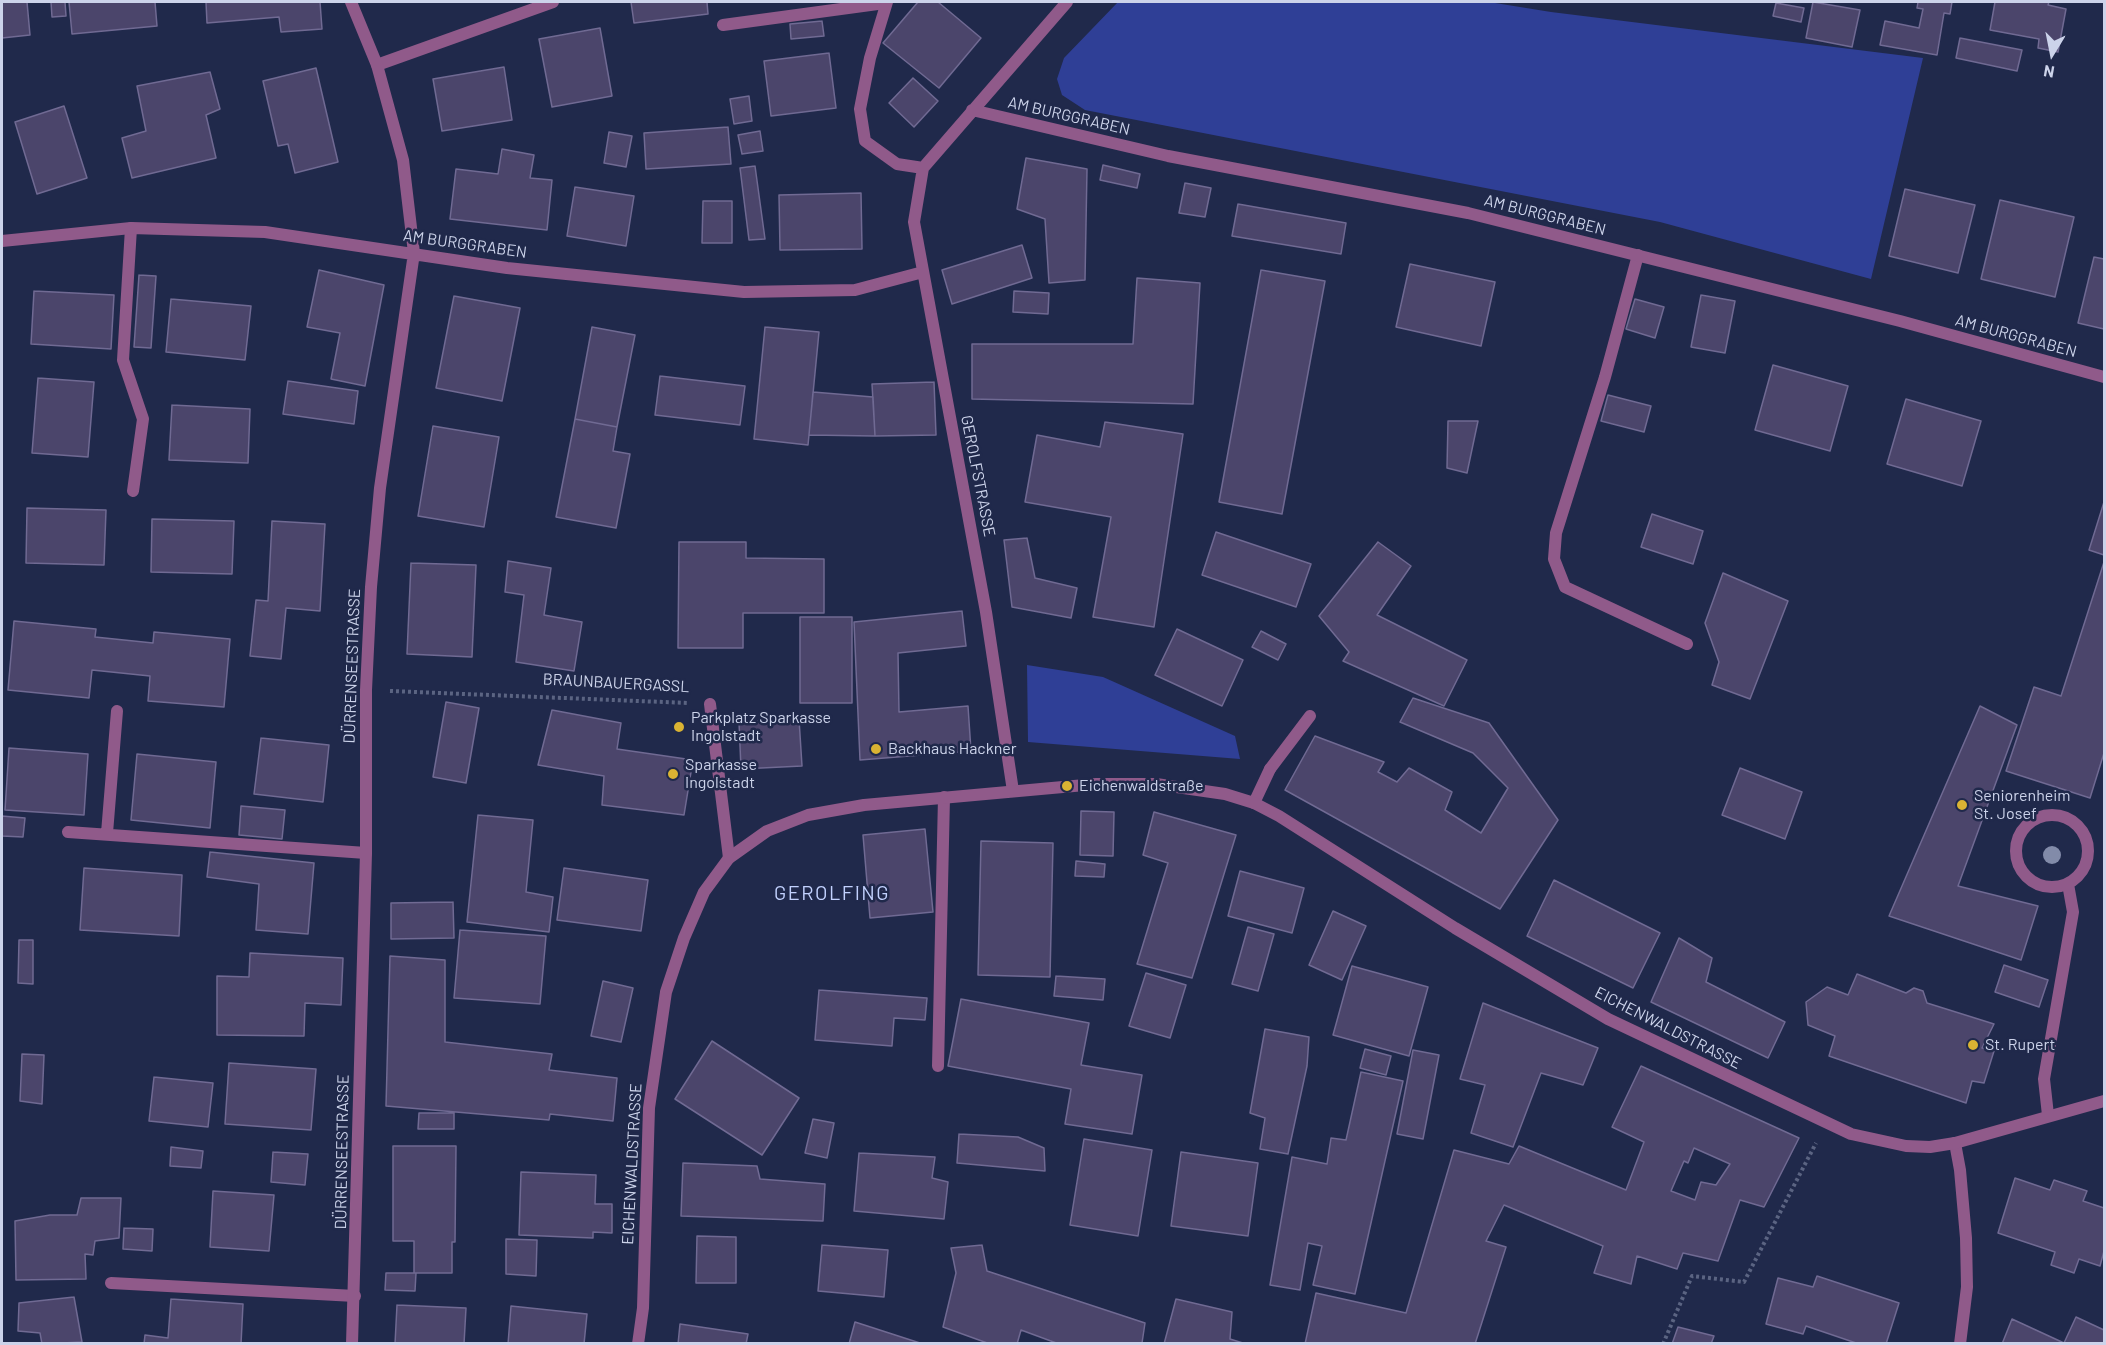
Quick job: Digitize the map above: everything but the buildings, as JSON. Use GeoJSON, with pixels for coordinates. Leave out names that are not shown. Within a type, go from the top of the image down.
{"type":"FeatureCollection","features":[{"type":"Feature","properties":{"kind":"street","name":"DÜRRENSEESTRASSE"},"geometry":{"type":"LineString","coordinates":[[351,2],[377,65],[403,160],[414,253],[380,488],[371,587],[366,690],[366,853],[352,1344]]}},
{"type":"Feature","properties":{"kind":"street"},"geometry":{"type":"LineString","coordinates":[[377,65],[553,2]]}},
{"type":"Feature","properties":{"kind":"street"},"geometry":{"type":"LineString","coordinates":[[723,25],[886,2],[860,109],[865,141],[897,164],[923,168],[1067,2]]}},
{"type":"Feature","properties":{"kind":"street","name":"AM BURGGRABEN"},"geometry":{"type":"LineString","coordinates":[[972,110],[1168,156],[1468,213],[1900,321],[2104,378]]}},
{"type":"Feature","properties":{"kind":"street","name":"GEROLFSTRASSE"},"geometry":{"type":"LineString","coordinates":[[923,168],[914,222],[986,612],[1013,791]]}},
{"type":"Feature","properties":{"kind":"street"},"geometry":{"type":"LineString","coordinates":[[131,228],[123,360],[143,419],[133,491]]}},
{"type":"Feature","properties":{"kind":"street","name":"AM BURGGRABEN"},"geometry":{"type":"LineString","coordinates":[[2,241],[131,228],[265,232],[507,268],[744,292],[855,290],[923,272]]}},
{"type":"Feature","properties":{"kind":"street"},"geometry":{"type":"LineString","coordinates":[[1638,255],[1605,377],[1556,533],[1554,559],[1565,587],[1687,644]]}},
{"type":"Feature","properties":{"kind":"street","name":"BRAUNBAUERGASSL"},"geometry":{"type":"LineString","coordinates":[[710,704],[729,858]]}},
{"type":"Feature","properties":{"kind":"street"},"geometry":{"type":"LineString","coordinates":[[107,833],[117,711]]}},
{"type":"Feature","properties":{"kind":"street"},"geometry":{"type":"LineString","coordinates":[[1254,803],[1270,769],[1310,716]]}},
{"type":"Feature","properties":{"kind":"street","name":"EICHENWALDSTRASSE"},"geometry":{"type":"LineString","coordinates":[[638,1344],[643,1308],[649,1108],[666,992],[704,892],[729,858],[767,831],[808,815],[864,805],[1096,783],[1146,784],[1203,790],[1254,803],[1608,1019],[1851,1134],[1906,1146],[1930,1147],[1955,1143],[2104,1101]]}},
{"type":"Feature","properties":{"kind":"street"},"geometry":{"type":"LineString","coordinates":[[938,1066],[944,797]]}},
{"type":"Feature","properties":{"kind":"street"},"geometry":{"type":"LineString","coordinates":[[2056,815],[2068,819],[2085,836],[2088,849],[2087,861],[2082,872],[2068,884],[2049,888],[2038,885],[2021,871],[2016,860],[2018,838],[2032,820],[2056,815]]}},
{"type":"Feature","properties":{"kind":"street"},"geometry":{"type":"LineString","coordinates":[[69,832],[366,853]]}},
{"type":"Feature","properties":{"kind":"street"},"geometry":{"type":"LineString","coordinates":[[2048,1115],[2044,1079],[2073,912],[2068,884]]}},
{"type":"Feature","properties":{"kind":"street"},"geometry":{"type":"LineString","coordinates":[[1955,1143],[1960,1170],[1966,1238],[1967,1287],[1960,1344]]}},
{"type":"Feature","properties":{"kind":"street"},"geometry":{"type":"LineString","coordinates":[[111,1283],[355,1296]]}},
{"type":"Feature","properties":{"kind":"path","name":"BRAUNBAUERGASSL"},"geometry":{"type":"LineString","coordinates":[[366,690],[505,693],[710,704]]}},
{"type":"Feature","properties":{"kind":"path"},"geometry":{"type":"LineString","coordinates":[[1663,1344],[1692,1276],[1744,1282],[1826,1124]]}},
{"type":"Feature","properties":{"kind":"shaded area"},"geometry":{"type":"Polygon","coordinates":[[[1118,2],[1489,2],[1551,12],[1923,58],[1871,279],[1660,222],[1085,110],[1062,95],[1057,79],[1064,58],[1118,2]]]}},
{"type":"Feature","properties":{"kind":"shaded area"},"geometry":{"type":"Polygon","coordinates":[[[1027,665],[1103,677],[1235,736],[1240,759],[1028,742],[1027,665]]]}},
{"type":"Feature","properties":{"kind":"place","name":"Parkplatz Sparkasse Ingolstadt"},"geometry":{"type":"Point","coordinates":[679,727]}},
{"type":"Feature","properties":{"kind":"place","name":"Backhaus Hackner"},"geometry":{"type":"Point","coordinates":[876,749]}},
{"type":"Feature","properties":{"kind":"place","name":"Sparkasse Ingolstadt"},"geometry":{"type":"Point","coordinates":[673,774]}},
{"type":"Feature","properties":{"kind":"place","name":"Eichenwaldstraße"},"geometry":{"type":"Point","coordinates":[1067,786]}},
{"type":"Feature","properties":{"kind":"place","name":"Seniorenheim St. Josef"},"geometry":{"type":"Point","coordinates":[1962,805]}},
{"type":"Feature","properties":{"kind":"place","name":"St. Rupert"},"geometry":{"type":"Point","coordinates":[1973,1045]}},
{"type":"Feature","properties":{"kind":"district","name":"GEROLFING"},"geometry":{"type":"Point","coordinates":[832,893]}}]}
